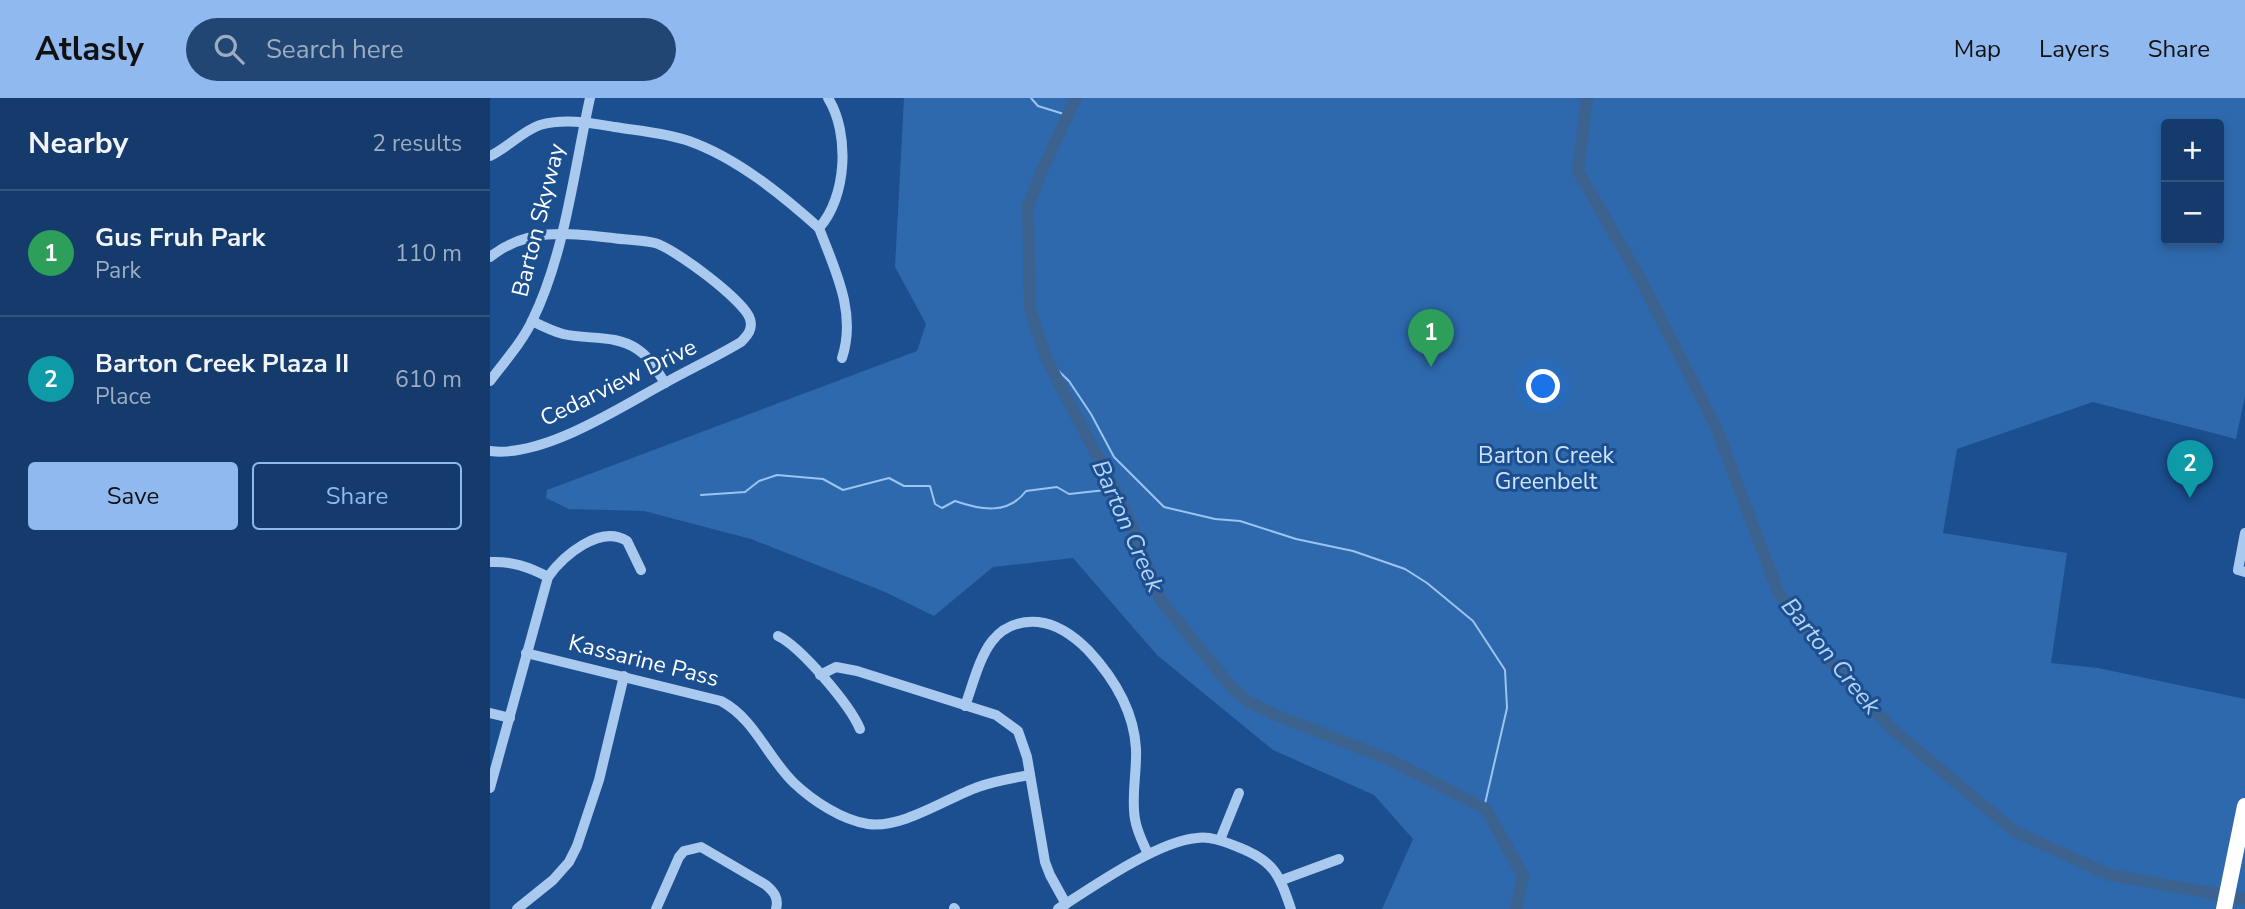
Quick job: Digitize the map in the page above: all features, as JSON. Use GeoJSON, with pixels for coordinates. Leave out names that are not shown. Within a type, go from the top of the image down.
{"type":"FeatureCollection","features":[{"type":"Feature","properties":{"kind":"highway"},"geometry":{"type":"LineString","coordinates":[[2224,909],[2245,806]]}},
{"type":"Feature","properties":{"kind":"street","name":"Barton Skyway"},"geometry":{"type":"LineString","coordinates":[[490,381],[532,321],[545,293],[590,98]]}},
{"type":"Feature","properties":{"kind":"street"},"geometry":{"type":"LineString","coordinates":[[819,228],[831,208],[842,161],[840,122],[828,98]]}},
{"type":"Feature","properties":{"kind":"street"},"geometry":{"type":"LineString","coordinates":[[490,156],[538,126],[559,122],[584,122],[663,134],[690,142],[747,172],[819,228],[846,304],[848,327],[842,358]]}},
{"type":"Feature","properties":{"kind":"street"},"geometry":{"type":"LineString","coordinates":[[490,257],[532,236],[561,232]]}},
{"type":"Feature","properties":{"kind":"street","name":"Cedarview Drive"},"geometry":{"type":"LineString","coordinates":[[490,451],[506,453],[551,440],[602,418],[741,342],[751,325],[745,308],[682,256],[669,249],[656,243],[561,232]]}},
{"type":"Feature","properties":{"kind":"street"},"geometry":{"type":"LineString","coordinates":[[532,321],[564,334],[626,343],[650,360],[665,383]]}},
{"type":"Feature","properties":{"kind":"street"},"geometry":{"type":"LineString","coordinates":[[2242,565],[2245,533]]}},
{"type":"Feature","properties":{"kind":"street"},"geometry":{"type":"LineString","coordinates":[[490,788],[548,577],[566,557],[583,545],[603,537],[617,537],[627,541],[641,570]]}},
{"type":"Feature","properties":{"kind":"street"},"geometry":{"type":"LineString","coordinates":[[490,562],[506,562],[530,568],[548,577]]}},
{"type":"Feature","properties":{"kind":"street"},"geometry":{"type":"LineString","coordinates":[[965,706],[986,648],[1004,628],[1039,622],[1071,634],[1102,665],[1118,688],[1132,721],[1136,750],[1133,804],[1135,820],[1148,854]]}},
{"type":"Feature","properties":{"kind":"street"},"geometry":{"type":"LineString","coordinates":[[778,635],[789,641],[820,675],[855,716],[860,729]]}},
{"type":"Feature","properties":{"kind":"street","name":"Kassarine Pass"},"geometry":{"type":"LineString","coordinates":[[526,653],[721,701],[745,718],[776,763],[806,793],[831,810],[869,824],[903,819],[980,786],[1030,775]]}},
{"type":"Feature","properties":{"kind":"street"},"geometry":{"type":"LineString","coordinates":[[820,675],[836,667],[856,671],[996,715],[1018,732],[1024,744],[1045,862],[1062,907],[1148,854],[1182,840],[1199,837],[1220,840],[1260,856],[1282,880],[1292,909]]}},
{"type":"Feature","properties":{"kind":"street"},"geometry":{"type":"LineString","coordinates":[[517,909],[553,880],[569,862],[577,846],[599,780],[625,676]]}},
{"type":"Feature","properties":{"kind":"street"},"geometry":{"type":"LineString","coordinates":[[490,713],[510,718]]}},
{"type":"Feature","properties":{"kind":"street"},"geometry":{"type":"LineString","coordinates":[[1220,840],[1239,793]]}},
{"type":"Feature","properties":{"kind":"street"},"geometry":{"type":"LineString","coordinates":[[656,909],[684,850],[701,848],[775,892],[776,909]]}},
{"type":"Feature","properties":{"kind":"street"},"geometry":{"type":"LineString","coordinates":[[1282,880],[1339,859]]}},
{"type":"Feature","properties":{"kind":"green space","name":"Barton Creek Greenbelt"},"geometry":{"type":"Polygon","coordinates":[[[904,98],[2245,98],[2245,396],[2236,439],[2093,402],[1957,449],[1943,533],[2067,553],[2051,663],[2098,668],[2245,699],[2245,909],[1382,909],[1413,839],[1374,795],[1273,750],[1157,655],[1073,558],[993,567],[934,616],[885,592],[751,539],[644,511],[569,509],[546,498],[547,490],[917,351],[926,324],[895,267],[904,98]]]}},
{"type":"Feature","properties":{"kind":"waterway"},"geometry":{"type":"LineString","coordinates":[[1031,98],[1038,106],[1067,115]]}},
{"type":"Feature","properties":{"kind":"waterway","name":"Barton Creek"},"geometry":{"type":"LineString","coordinates":[[1076,98],[1028,207],[1030,309],[1047,360],[1123,505],[1161,601],[1230,685],[1247,701],[1273,714],[1388,759],[1486,809],[1523,876],[1516,909]]}},
{"type":"Feature","properties":{"kind":"waterway","name":"Barton Creek"},"geometry":{"type":"LineString","coordinates":[[1587,98],[1578,171],[1642,282],[1716,427],[1778,592],[1838,671],[1893,730],[2014,831],[2110,875],[2245,899]]}},
{"type":"Feature","properties":{"kind":"waterway"},"geometry":{"type":"LineString","coordinates":[[1047,360],[1069,381],[1091,414],[1114,457],[1164,507],[1215,519],[1240,521],[1296,539],[1353,551],[1405,569],[1427,583],[1473,621],[1505,670],[1507,708],[1484,808]]}},
{"type":"Feature","properties":{"kind":"waterway"},"geometry":{"type":"LineString","coordinates":[[701,495],[745,492],[759,481],[777,475],[823,479],[843,490],[889,478],[904,486],[930,486],[935,504],[942,508],[955,501],[975,507],[1002,507],[1019,499],[1026,491],[1057,487],[1069,494],[1115,489]]}},
{"type":"Feature","properties":{"kind":"place","name":"Gus Fruh Park"},"geometry":{"type":"Point","coordinates":[1431,367]}},
{"type":"Feature","properties":{"kind":"place","name":"Barton Creek Plaza II"},"geometry":{"type":"Point","coordinates":[2190,498]}}]}
